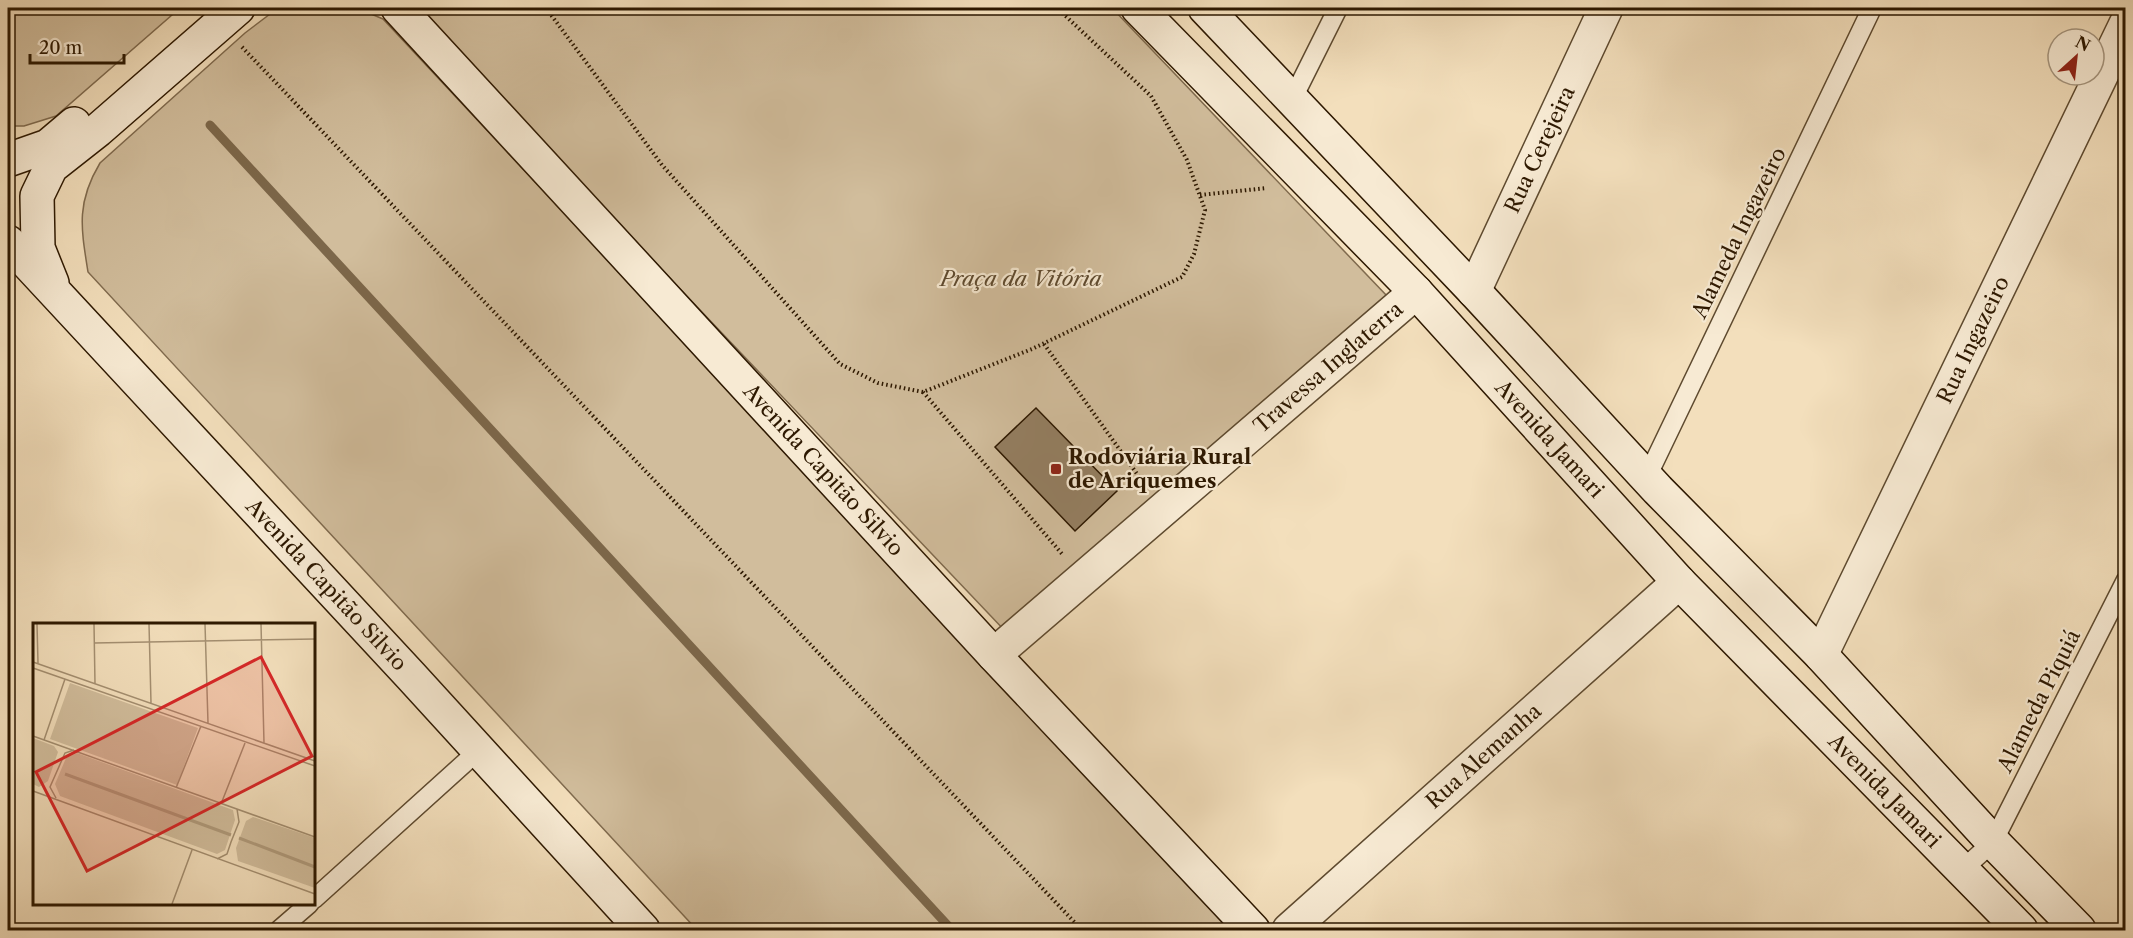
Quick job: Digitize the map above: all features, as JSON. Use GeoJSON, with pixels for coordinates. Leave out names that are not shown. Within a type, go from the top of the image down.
{"type":"FeatureCollection","features":[{"type":"Feature","properties":{"kind":"main road","name":"Avenida Capitão Silvio"},"geometry":{"type":"LineString","coordinates":[[398,8],[994,655],[1253,930]]}},
{"type":"Feature","properties":{"kind":"main road","name":"Avenida Jamari"},"geometry":{"type":"LineString","coordinates":[[1138,8],[1416,292],[1679,582],[2021,930]]}},
{"type":"Feature","properties":{"kind":"main road","name":"Avenida Jamari"},"geometry":{"type":"LineString","coordinates":[[1205,8],[1474,291],[1652,484],[1821,655],[1993,842],[2079,930]]}},
{"type":"Feature","properties":{"kind":"main road","name":"Rua Cerejeira"},"geometry":{"type":"LineString","coordinates":[[1474,291],[1606,8]]}},
{"type":"Feature","properties":{"kind":"main road"},"geometry":{"type":"LineString","coordinates":[[8,160],[48,146],[222,13]]}},
{"type":"Feature","properties":{"kind":"main road"},"geometry":{"type":"LineString","coordinates":[[56,292],[38,248],[37,196],[51,167],[99,130],[222,13]]}},
{"type":"Feature","properties":{"kind":"main road","name":"Rua Ingazeiro"},"geometry":{"type":"LineString","coordinates":[[1821,655],[2126,24]]}},
{"type":"Feature","properties":{"kind":"main road","name":"Avenida Capitão Silvio"},"geometry":{"type":"LineString","coordinates":[[8,242],[643,930]]}},
{"type":"Feature","properties":{"kind":"main road","name":"Travessa Inglaterra"},"geometry":{"type":"LineString","coordinates":[[994,655],[1416,292]]}},
{"type":"Feature","properties":{"kind":"main road"},"geometry":{"type":"LineString","coordinates":[[1622,520],[1652,484]]}},
{"type":"Feature","properties":{"kind":"main road","name":"Rua Alemanha"},"geometry":{"type":"LineString","coordinates":[[1289,930],[1679,582]]}},
{"type":"Feature","properties":{"kind":"lane"},"geometry":{"type":"LineString","coordinates":[[1292,100],[1338,8]]}},
{"type":"Feature","properties":{"kind":"lane","name":"Alameda Ingazeiro"},"geometry":{"type":"LineString","coordinates":[[1652,484],[1872,8]]}},
{"type":"Feature","properties":{"kind":"lane","name":"Alameda Piquiá"},"geometry":{"type":"LineString","coordinates":[[1993,842],[2126,580]]}},
{"type":"Feature","properties":{"kind":"lane"},"geometry":{"type":"LineString","coordinates":[[315,898],[478,750]]}},
{"type":"Feature","properties":{"kind":"lane"},"geometry":{"type":"LineString","coordinates":[[1962,870],[1993,842]]}},
{"type":"Feature","properties":{"kind":"lane"},"geometry":{"type":"LineString","coordinates":[[279,930],[307,905]]}},
{"type":"Feature","properties":{"kind":"path"},"geometry":{"type":"LineString","coordinates":[[546,8],[662,165],[840,364],[878,383],[923,392],[1044,344],[1182,277],[1194,254],[1205,210],[1187,160],[1151,96],[1057,8]]}},
{"type":"Feature","properties":{"kind":"path"},"geometry":{"type":"LineString","coordinates":[[222,13],[1082,930]]}},
{"type":"Feature","properties":{"kind":"path"},"geometry":{"type":"LineString","coordinates":[[1200,195],[1310,183]]}},
{"type":"Feature","properties":{"kind":"path"},"geometry":{"type":"LineString","coordinates":[[1044,344],[1163,510]]}},
{"type":"Feature","properties":{"kind":"path"},"geometry":{"type":"LineString","coordinates":[[923,392],[1083,579]]}},
{"type":"Feature","properties":{"kind":"green space"},"geometry":{"type":"Polygon","coordinates":[[[8,8],[180,8],[56,116],[24,126],[8,126],[8,8]]]}},
{"type":"Feature","properties":{"kind":"green space"},"geometry":{"type":"Polygon","coordinates":[[[278,8],[357,8],[383,19],[1234,930],[697,930],[88,272],[82,216],[87,191],[100,163],[245,33],[278,8]]]}},
{"type":"Feature","properties":{"kind":"green space","name":"Praça da Vitória"},"geometry":{"type":"Polygon","coordinates":[[[413,8],[1112,8],[1387,296],[1007,633],[413,8]]]}},
{"type":"Feature","properties":{"kind":"building","name":"Rodoviária Rural de Ariquemes"},"geometry":{"type":"Polygon","coordinates":[[[1036,408],[1117,491],[1075,531],[995,447],[1036,408]]]}},
{"type":"Feature","properties":{"kind":"waterway"},"geometry":{"type":"LineString","coordinates":[[210,125],[952,930]]}},
{"type":"Feature","properties":{"kind":"place","name":"Rodoviária Rural de Ariquemes"},"geometry":{"type":"Point","coordinates":[1056,469]}}]}
